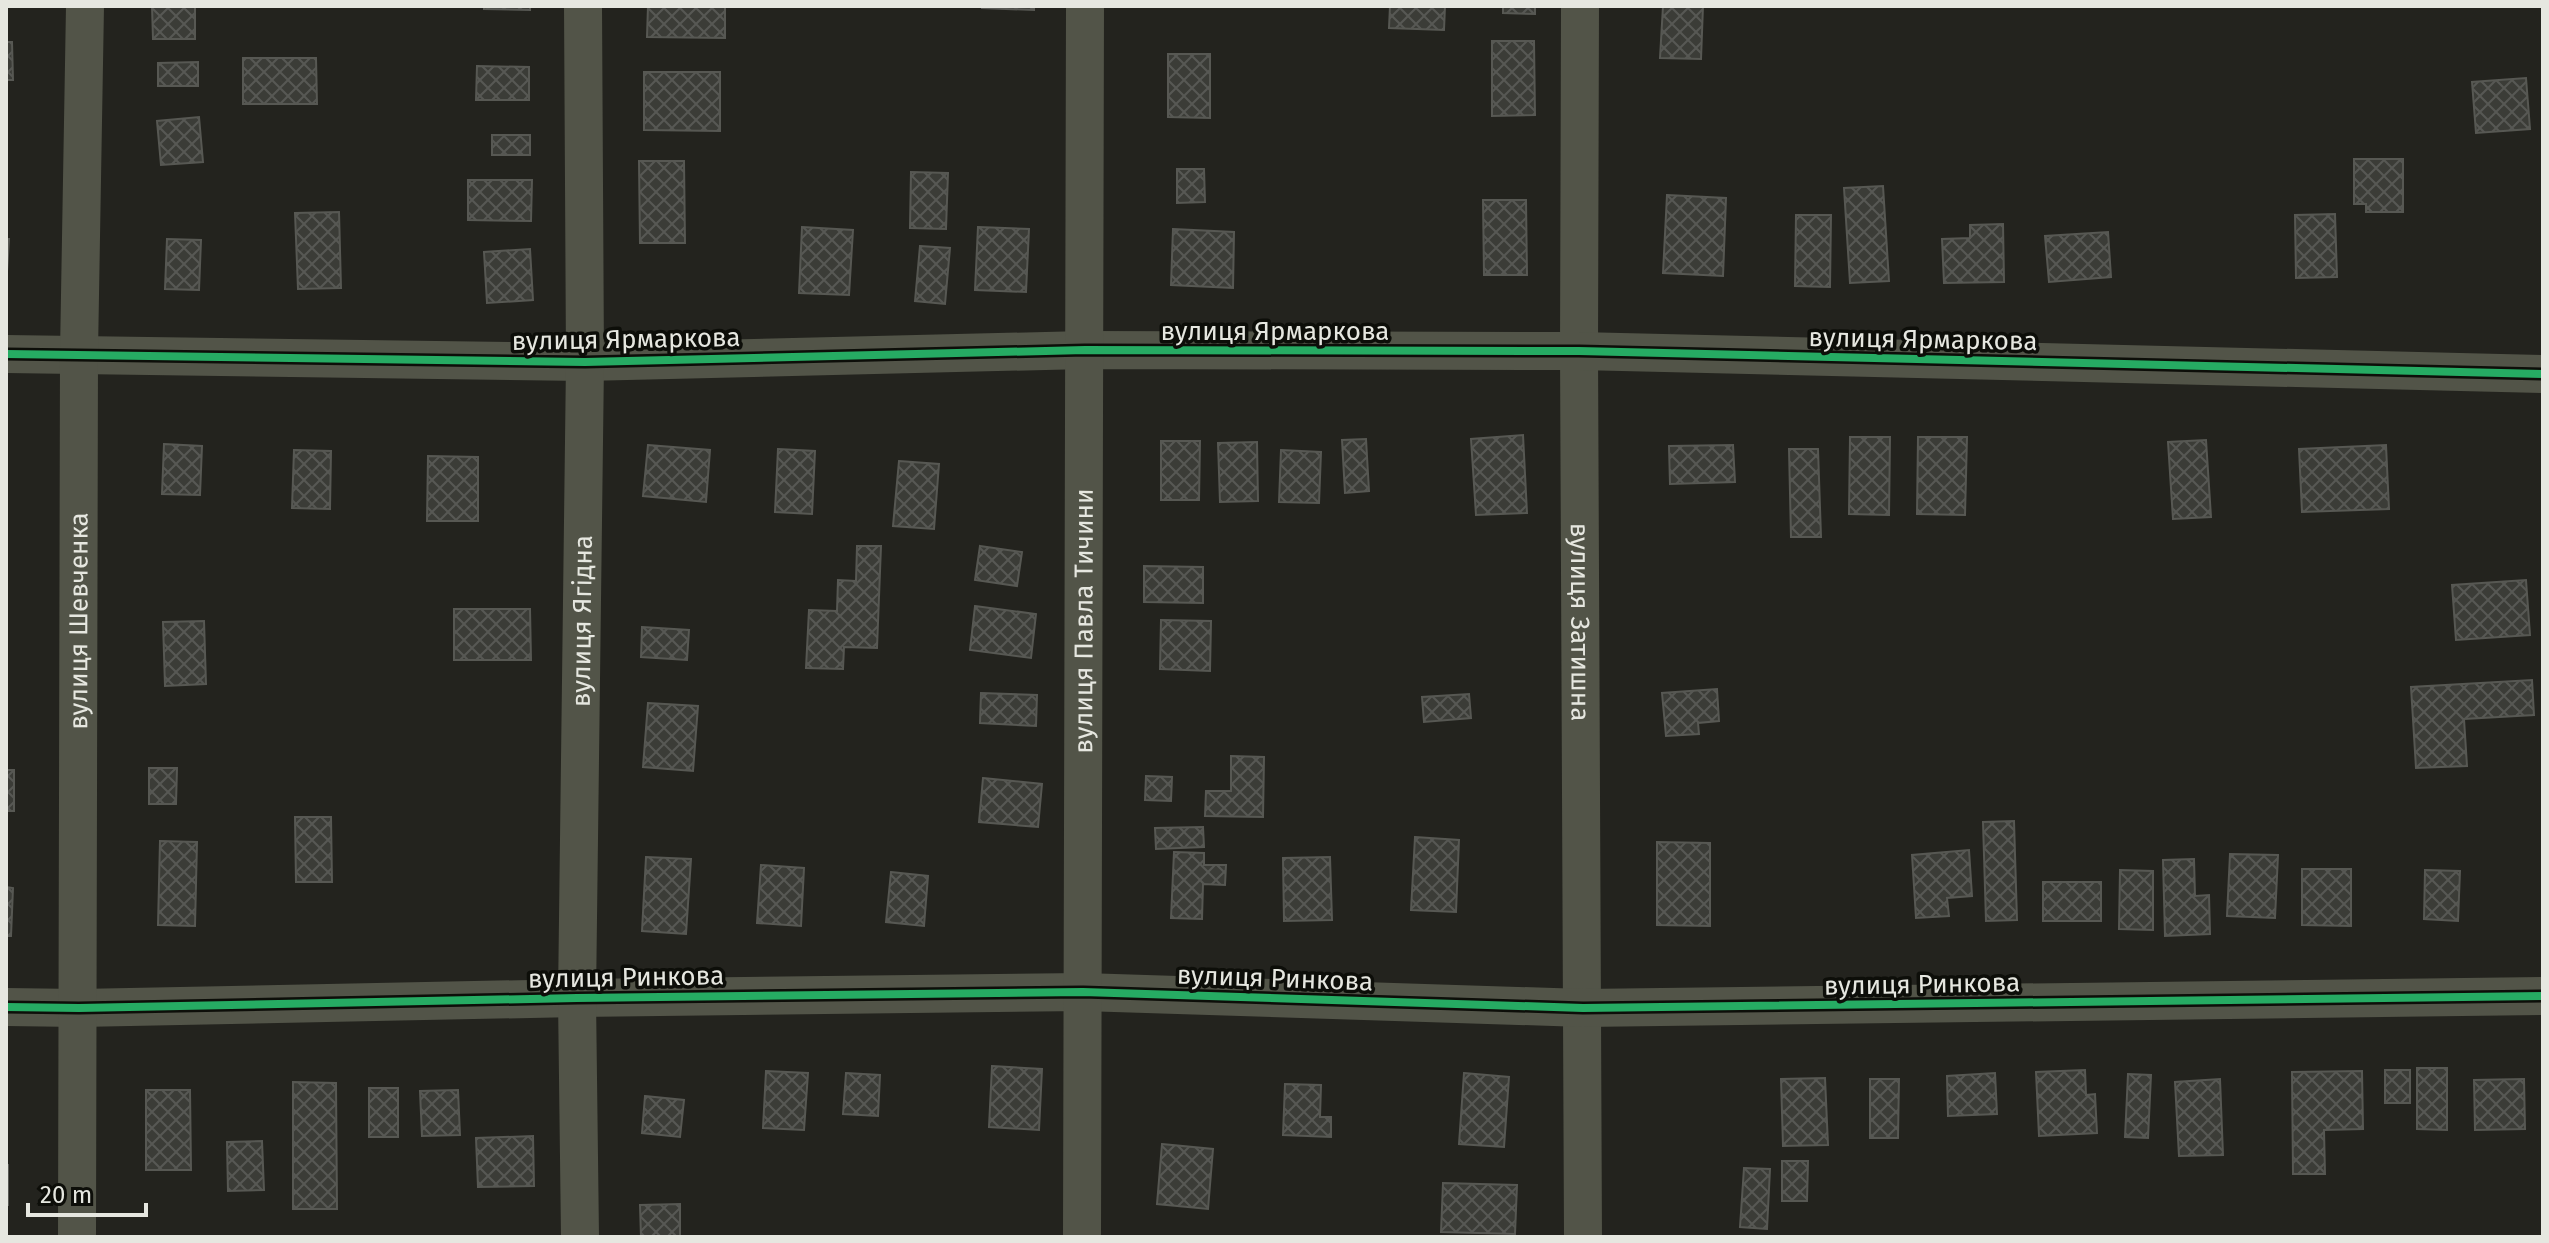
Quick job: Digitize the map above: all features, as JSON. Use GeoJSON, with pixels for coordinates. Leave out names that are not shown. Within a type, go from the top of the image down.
{"type":"FeatureCollection","features":[{"type":"Feature","properties":{"kind":"street","name":"вулиця Шевченка"},"geometry":{"type":"LineString","coordinates":[[77,1237],[79,353],[85,6]]}},
{"type":"Feature","properties":{"kind":"street","name":"вулиця Ягідна"},"geometry":{"type":"LineString","coordinates":[[580,1237],[577,998],[585,362],[583,6]]}},
{"type":"Feature","properties":{"kind":"street","name":"вулиця Павла Тичини"},"geometry":{"type":"LineString","coordinates":[[1082,1237],[1085,6]]}},
{"type":"Feature","properties":{"kind":"street","name":"вулиця Затишна"},"geometry":{"type":"LineString","coordinates":[[1580,6],[1583,1237]]}},
{"type":"Feature","properties":{"kind":"street","name":"вулиця Ярмаркова"},"geometry":{"type":"LineString","coordinates":[[6,354],[585,362],[1085,350],[1579,351],[2543,374]]}},
{"type":"Feature","properties":{"kind":"street","name":"вулиця Ринкова"},"geometry":{"type":"LineString","coordinates":[[6,1007],[1083,992],[1583,1008],[2543,996]]}},
{"type":"Feature","properties":{"kind":"building"},"geometry":{"type":"Polygon","coordinates":[[[152,6],[195,6],[195,39],[153,39],[152,6]]]}},
{"type":"Feature","properties":{"kind":"building"},"geometry":{"type":"Polygon","coordinates":[[[484,6],[530,6],[530,10],[484,9],[484,6]]]}},
{"type":"Feature","properties":{"kind":"building"},"geometry":{"type":"Polygon","coordinates":[[[648,6],[725,6],[725,38],[647,37],[648,6]]]}},
{"type":"Feature","properties":{"kind":"building"},"geometry":{"type":"Polygon","coordinates":[[[1034,6],[1034,10],[982,8],[1034,6]]]}},
{"type":"Feature","properties":{"kind":"building"},"geometry":{"type":"Polygon","coordinates":[[[1390,6],[1445,6],[1444,30],[1389,28],[1390,6]]]}},
{"type":"Feature","properties":{"kind":"building"},"geometry":{"type":"Polygon","coordinates":[[[1503,6],[1535,6],[1535,14],[1503,13],[1503,6]]]}},
{"type":"Feature","properties":{"kind":"building"},"geometry":{"type":"Polygon","coordinates":[[[1663,6],[1703,6],[1701,59],[1660,58],[1663,6]]]}},
{"type":"Feature","properties":{"kind":"building"},"geometry":{"type":"Polygon","coordinates":[[[1492,41],[1534,41],[1535,115],[1492,116],[1492,41]]]}},
{"type":"Feature","properties":{"kind":"building"},"geometry":{"type":"Polygon","coordinates":[[[6,42],[12,42],[13,80],[6,80],[6,42]]]}},
{"type":"Feature","properties":{"kind":"building"},"geometry":{"type":"Polygon","coordinates":[[[1168,54],[1210,54],[1210,118],[1168,117],[1168,54]]]}},
{"type":"Feature","properties":{"kind":"building"},"geometry":{"type":"Polygon","coordinates":[[[243,58],[316,58],[317,104],[243,104],[243,58]]]}},
{"type":"Feature","properties":{"kind":"building"},"geometry":{"type":"Polygon","coordinates":[[[198,62],[198,86],[158,86],[158,63],[198,62]]]}},
{"type":"Feature","properties":{"kind":"building"},"geometry":{"type":"Polygon","coordinates":[[[477,66],[529,67],[529,100],[476,100],[477,66]]]}},
{"type":"Feature","properties":{"kind":"building"},"geometry":{"type":"Polygon","coordinates":[[[644,72],[720,72],[720,131],[644,130],[644,72]]]}},
{"type":"Feature","properties":{"kind":"building"},"geometry":{"type":"Polygon","coordinates":[[[2526,78],[2530,129],[2476,133],[2472,82],[2526,78]]]}},
{"type":"Feature","properties":{"kind":"building"},"geometry":{"type":"Polygon","coordinates":[[[199,117],[203,162],[161,165],[157,121],[199,117]]]}},
{"type":"Feature","properties":{"kind":"building"},"geometry":{"type":"Polygon","coordinates":[[[492,135],[530,135],[530,155],[492,155],[492,135]]]}},
{"type":"Feature","properties":{"kind":"building"},"geometry":{"type":"Polygon","coordinates":[[[2354,159],[2403,159],[2403,212],[2366,212],[2366,204],[2354,204],[2354,159]]]}},
{"type":"Feature","properties":{"kind":"building"},"geometry":{"type":"Polygon","coordinates":[[[639,161],[684,161],[685,243],[640,243],[639,161]]]}},
{"type":"Feature","properties":{"kind":"building"},"geometry":{"type":"Polygon","coordinates":[[[1177,169],[1204,169],[1205,202],[1177,203],[1177,169]]]}},
{"type":"Feature","properties":{"kind":"building"},"geometry":{"type":"Polygon","coordinates":[[[911,172],[948,173],[946,229],[910,228],[911,172]]]}},
{"type":"Feature","properties":{"kind":"building"},"geometry":{"type":"Polygon","coordinates":[[[468,180],[532,180],[531,221],[468,220],[468,180]]]}},
{"type":"Feature","properties":{"kind":"building"},"geometry":{"type":"Polygon","coordinates":[[[1883,186],[1889,281],[1850,283],[1844,188],[1883,186]]]}},
{"type":"Feature","properties":{"kind":"building"},"geometry":{"type":"Polygon","coordinates":[[[1667,195],[1726,198],[1723,276],[1663,273],[1667,195]]]}},
{"type":"Feature","properties":{"kind":"building"},"geometry":{"type":"Polygon","coordinates":[[[1483,200],[1526,200],[1527,275],[1484,275],[1483,200]]]}},
{"type":"Feature","properties":{"kind":"building"},"geometry":{"type":"Polygon","coordinates":[[[339,212],[341,288],[298,289],[295,213],[339,212]]]}},
{"type":"Feature","properties":{"kind":"building"},"geometry":{"type":"Polygon","coordinates":[[[2335,214],[2337,277],[2296,278],[2295,215],[2335,214]]]}},
{"type":"Feature","properties":{"kind":"building"},"geometry":{"type":"Polygon","coordinates":[[[1796,215],[1831,215],[1830,287],[1795,286],[1796,215]]]}},
{"type":"Feature","properties":{"kind":"building"},"geometry":{"type":"Polygon","coordinates":[[[2003,224],[2004,282],[1944,283],[1942,239],[1970,238],[1970,225],[2003,224]]]}},
{"type":"Feature","properties":{"kind":"building"},"geometry":{"type":"Polygon","coordinates":[[[802,227],[853,230],[849,295],[799,293],[802,227]]]}},
{"type":"Feature","properties":{"kind":"building"},"geometry":{"type":"Polygon","coordinates":[[[978,227],[1029,229],[1026,292],[975,290],[978,227]]]}},
{"type":"Feature","properties":{"kind":"building"},"geometry":{"type":"Polygon","coordinates":[[[1173,229],[1234,232],[1233,288],[1171,285],[1173,229]]]}},
{"type":"Feature","properties":{"kind":"building"},"geometry":{"type":"Polygon","coordinates":[[[2108,232],[2111,277],[2049,282],[2045,236],[2108,232]]]}},
{"type":"Feature","properties":{"kind":"building"},"geometry":{"type":"Polygon","coordinates":[[[6,239],[9,239],[6,288],[6,239]]]}},
{"type":"Feature","properties":{"kind":"building"},"geometry":{"type":"Polygon","coordinates":[[[167,239],[201,240],[199,290],[165,289],[167,239]]]}},
{"type":"Feature","properties":{"kind":"building"},"geometry":{"type":"Polygon","coordinates":[[[920,246],[950,248],[945,304],[915,301],[920,246]]]}},
{"type":"Feature","properties":{"kind":"building"},"geometry":{"type":"Polygon","coordinates":[[[530,249],[533,300],[487,303],[484,252],[530,249]]]}},
{"type":"Feature","properties":{"kind":"building"},"geometry":{"type":"Polygon","coordinates":[[[1523,435],[1527,513],[1476,515],[1471,439],[1523,435]]]}},
{"type":"Feature","properties":{"kind":"building"},"geometry":{"type":"Polygon","coordinates":[[[1850,437],[1890,437],[1889,515],[1849,514],[1850,437]]]}},
{"type":"Feature","properties":{"kind":"building"},"geometry":{"type":"Polygon","coordinates":[[[1918,437],[1967,437],[1965,515],[1917,514],[1918,437]]]}},
{"type":"Feature","properties":{"kind":"building"},"geometry":{"type":"Polygon","coordinates":[[[1366,439],[1369,491],[1345,493],[1342,440],[1366,439]]]}},
{"type":"Feature","properties":{"kind":"building"},"geometry":{"type":"Polygon","coordinates":[[[2206,440],[2211,517],[2173,519],[2168,442],[2206,440]]]}},
{"type":"Feature","properties":{"kind":"building"},"geometry":{"type":"Polygon","coordinates":[[[1161,441],[1200,441],[1199,500],[1161,500],[1161,441]]]}},
{"type":"Feature","properties":{"kind":"building"},"geometry":{"type":"Polygon","coordinates":[[[1257,442],[1258,501],[1220,502],[1218,443],[1257,442]]]}},
{"type":"Feature","properties":{"kind":"building"},"geometry":{"type":"Polygon","coordinates":[[[164,444],[202,446],[200,495],[162,494],[164,444]]]}},
{"type":"Feature","properties":{"kind":"building"},"geometry":{"type":"Polygon","coordinates":[[[648,445],[710,450],[706,502],[643,496],[648,445]]]}},
{"type":"Feature","properties":{"kind":"building"},"geometry":{"type":"Polygon","coordinates":[[[1733,445],[1735,482],[1670,484],[1669,446],[1733,445]]]}},
{"type":"Feature","properties":{"kind":"building"},"geometry":{"type":"Polygon","coordinates":[[[2386,445],[2389,509],[2302,512],[2299,449],[2386,445]]]}},
{"type":"Feature","properties":{"kind":"building"},"geometry":{"type":"Polygon","coordinates":[[[778,449],[815,451],[812,514],[775,512],[778,449]]]}},
{"type":"Feature","properties":{"kind":"building"},"geometry":{"type":"Polygon","coordinates":[[[1789,449],[1818,449],[1821,537],[1791,537],[1789,449]]]}},
{"type":"Feature","properties":{"kind":"building"},"geometry":{"type":"Polygon","coordinates":[[[294,450],[331,451],[330,509],[292,508],[294,450]]]}},
{"type":"Feature","properties":{"kind":"building"},"geometry":{"type":"Polygon","coordinates":[[[1281,450],[1321,452],[1319,503],[1279,502],[1281,450]]]}},
{"type":"Feature","properties":{"kind":"building"},"geometry":{"type":"Polygon","coordinates":[[[428,456],[478,457],[478,521],[427,521],[428,456]]]}},
{"type":"Feature","properties":{"kind":"building"},"geometry":{"type":"Polygon","coordinates":[[[899,461],[939,464],[934,529],[893,526],[899,461]]]}},
{"type":"Feature","properties":{"kind":"building"},"geometry":{"type":"Polygon","coordinates":[[[857,546],[881,546],[877,648],[844,647],[843,669],[806,668],[809,610],[837,611],[838,580],[856,581],[857,546]]]}},
{"type":"Feature","properties":{"kind":"building"},"geometry":{"type":"Polygon","coordinates":[[[980,546],[1022,552],[1017,586],[975,580],[980,546]]]}},
{"type":"Feature","properties":{"kind":"building"},"geometry":{"type":"Polygon","coordinates":[[[1144,566],[1203,567],[1203,603],[1144,602],[1144,566]]]}},
{"type":"Feature","properties":{"kind":"building"},"geometry":{"type":"Polygon","coordinates":[[[2526,580],[2530,635],[2456,640],[2452,585],[2526,580]]]}},
{"type":"Feature","properties":{"kind":"building"},"geometry":{"type":"Polygon","coordinates":[[[975,606],[1036,614],[1031,658],[970,650],[975,606]]]}},
{"type":"Feature","properties":{"kind":"building"},"geometry":{"type":"Polygon","coordinates":[[[454,609],[530,609],[531,660],[454,660],[454,609]]]}},
{"type":"Feature","properties":{"kind":"building"},"geometry":{"type":"Polygon","coordinates":[[[1161,620],[1211,621],[1210,671],[1160,669],[1161,620]]]}},
{"type":"Feature","properties":{"kind":"building"},"geometry":{"type":"Polygon","coordinates":[[[204,621],[206,684],[165,686],[163,622],[204,621]]]}},
{"type":"Feature","properties":{"kind":"building"},"geometry":{"type":"Polygon","coordinates":[[[642,627],[689,630],[687,660],[641,657],[642,627]]]}},
{"type":"Feature","properties":{"kind":"building"},"geometry":{"type":"Polygon","coordinates":[[[2532,680],[2534,715],[2464,719],[2467,766],[2416,768],[2411,687],[2532,680]]]}},
{"type":"Feature","properties":{"kind":"building"},"geometry":{"type":"Polygon","coordinates":[[[1717,689],[1719,721],[1698,723],[1699,734],[1666,736],[1662,693],[1717,689]]]}},
{"type":"Feature","properties":{"kind":"building"},"geometry":{"type":"Polygon","coordinates":[[[981,693],[1037,695],[1036,726],[980,723],[981,693]]]}},
{"type":"Feature","properties":{"kind":"building"},"geometry":{"type":"Polygon","coordinates":[[[1469,694],[1471,718],[1424,722],[1422,697],[1469,694]]]}},
{"type":"Feature","properties":{"kind":"building"},"geometry":{"type":"Polygon","coordinates":[[[648,703],[698,706],[693,771],[643,767],[648,703]]]}},
{"type":"Feature","properties":{"kind":"building"},"geometry":{"type":"Polygon","coordinates":[[[1231,756],[1264,757],[1263,817],[1205,816],[1206,791],[1231,791],[1231,756]]]}},
{"type":"Feature","properties":{"kind":"building"},"geometry":{"type":"Polygon","coordinates":[[[149,768],[177,768],[176,804],[149,804],[149,768]]]}},
{"type":"Feature","properties":{"kind":"building"},"geometry":{"type":"Polygon","coordinates":[[[6,770],[14,770],[14,811],[6,811],[6,770]]]}},
{"type":"Feature","properties":{"kind":"building"},"geometry":{"type":"Polygon","coordinates":[[[1146,776],[1172,777],[1171,801],[1145,800],[1146,776]]]}},
{"type":"Feature","properties":{"kind":"building"},"geometry":{"type":"Polygon","coordinates":[[[983,778],[1042,784],[1038,827],[979,822],[983,778]]]}},
{"type":"Feature","properties":{"kind":"building"},"geometry":{"type":"Polygon","coordinates":[[[295,817],[331,817],[332,882],[296,882],[295,817]]]}},
{"type":"Feature","properties":{"kind":"building"},"geometry":{"type":"Polygon","coordinates":[[[2014,821],[2017,920],[1986,921],[1983,822],[2014,821]]]}},
{"type":"Feature","properties":{"kind":"building"},"geometry":{"type":"Polygon","coordinates":[[[1203,827],[1204,847],[1156,849],[1155,828],[1203,827]]]}},
{"type":"Feature","properties":{"kind":"building"},"geometry":{"type":"Polygon","coordinates":[[[1415,837],[1459,840],[1456,912],[1411,910],[1415,837]]]}},
{"type":"Feature","properties":{"kind":"building"},"geometry":{"type":"Polygon","coordinates":[[[160,841],[197,842],[195,926],[158,925],[160,841]]]}},
{"type":"Feature","properties":{"kind":"building"},"geometry":{"type":"Polygon","coordinates":[[[1657,842],[1710,843],[1710,926],[1657,925],[1657,842]]]}},
{"type":"Feature","properties":{"kind":"building"},"geometry":{"type":"Polygon","coordinates":[[[1969,850],[1972,896],[1947,898],[1949,916],[1916,918],[1912,855],[1969,850]]]}},
{"type":"Feature","properties":{"kind":"building"},"geometry":{"type":"Polygon","coordinates":[[[1174,852],[1204,853],[1204,865],[1226,865],[1225,885],[1203,884],[1202,919],[1171,918],[1174,852]]]}},
{"type":"Feature","properties":{"kind":"building"},"geometry":{"type":"Polygon","coordinates":[[[2230,854],[2278,855],[2275,918],[2227,916],[2230,854]]]}},
{"type":"Feature","properties":{"kind":"building"},"geometry":{"type":"Polygon","coordinates":[[[646,857],[691,859],[686,934],[642,931],[646,857]]]}},
{"type":"Feature","properties":{"kind":"building"},"geometry":{"type":"Polygon","coordinates":[[[1330,857],[1332,920],[1284,921],[1283,858],[1330,857]]]}},
{"type":"Feature","properties":{"kind":"building"},"geometry":{"type":"Polygon","coordinates":[[[2194,859],[2195,896],[2209,895],[2210,934],[2165,936],[2163,860],[2194,859]]]}},
{"type":"Feature","properties":{"kind":"building"},"geometry":{"type":"Polygon","coordinates":[[[761,865],[804,868],[801,926],[757,923],[761,865]]]}},
{"type":"Feature","properties":{"kind":"building"},"geometry":{"type":"Polygon","coordinates":[[[2302,869],[2351,869],[2351,926],[2302,925],[2302,869]]]}},
{"type":"Feature","properties":{"kind":"building"},"geometry":{"type":"Polygon","coordinates":[[[2120,870],[2153,871],[2153,930],[2119,929],[2120,870]]]}},
{"type":"Feature","properties":{"kind":"building"},"geometry":{"type":"Polygon","coordinates":[[[2425,870],[2460,871],[2458,921],[2424,919],[2425,870]]]}},
{"type":"Feature","properties":{"kind":"building"},"geometry":{"type":"Polygon","coordinates":[[[891,872],[928,876],[924,926],[886,922],[891,872]]]}},
{"type":"Feature","properties":{"kind":"building"},"geometry":{"type":"Polygon","coordinates":[[[2043,882],[2101,882],[2101,921],[2043,921],[2043,882]]]}},
{"type":"Feature","properties":{"kind":"building"},"geometry":{"type":"Polygon","coordinates":[[[6,887],[13,888],[11,936],[6,936],[6,887]]]}},
{"type":"Feature","properties":{"kind":"building"},"geometry":{"type":"Polygon","coordinates":[[[992,1066],[1042,1069],[1039,1130],[989,1127],[992,1066]]]}},
{"type":"Feature","properties":{"kind":"building"},"geometry":{"type":"Polygon","coordinates":[[[2417,1068],[2447,1068],[2447,1130],[2417,1129],[2417,1068]]]}},
{"type":"Feature","properties":{"kind":"building"},"geometry":{"type":"Polygon","coordinates":[[[2085,1070],[2086,1095],[2095,1094],[2097,1133],[2039,1136],[2036,1072],[2085,1070]]]}},
{"type":"Feature","properties":{"kind":"building"},"geometry":{"type":"Polygon","coordinates":[[[2385,1070],[2410,1070],[2410,1103],[2385,1103],[2385,1070]]]}},
{"type":"Feature","properties":{"kind":"building"},"geometry":{"type":"Polygon","coordinates":[[[766,1071],[808,1073],[804,1130],[763,1128],[766,1071]]]}},
{"type":"Feature","properties":{"kind":"building"},"geometry":{"type":"Polygon","coordinates":[[[2362,1071],[2363,1129],[2324,1130],[2325,1174],[2293,1174],[2292,1072],[2362,1071]]]}},
{"type":"Feature","properties":{"kind":"building"},"geometry":{"type":"Polygon","coordinates":[[[846,1073],[880,1075],[878,1116],[843,1114],[846,1073]]]}},
{"type":"Feature","properties":{"kind":"building"},"geometry":{"type":"Polygon","coordinates":[[[1464,1073],[1509,1077],[1504,1147],[1459,1144],[1464,1073]]]}},
{"type":"Feature","properties":{"kind":"building"},"geometry":{"type":"Polygon","coordinates":[[[1995,1073],[1997,1114],[1948,1116],[1947,1076],[1995,1073]]]}},
{"type":"Feature","properties":{"kind":"building"},"geometry":{"type":"Polygon","coordinates":[[[2128,1074],[2151,1075],[2148,1138],[2125,1137],[2128,1074]]]}},
{"type":"Feature","properties":{"kind":"building"},"geometry":{"type":"Polygon","coordinates":[[[1825,1078],[1828,1145],[1783,1146],[1781,1079],[1825,1078]]]}},
{"type":"Feature","properties":{"kind":"building"},"geometry":{"type":"Polygon","coordinates":[[[1870,1079],[1899,1079],[1898,1138],[1870,1138],[1870,1079]]]}},
{"type":"Feature","properties":{"kind":"building"},"geometry":{"type":"Polygon","coordinates":[[[2220,1079],[2223,1155],[2179,1156],[2175,1082],[2220,1079]]]}},
{"type":"Feature","properties":{"kind":"building"},"geometry":{"type":"Polygon","coordinates":[[[2524,1079],[2525,1129],[2475,1130],[2474,1080],[2524,1079]]]}},
{"type":"Feature","properties":{"kind":"building"},"geometry":{"type":"Polygon","coordinates":[[[293,1082],[336,1083],[337,1209],[293,1209],[293,1082]]]}},
{"type":"Feature","properties":{"kind":"building"},"geometry":{"type":"Polygon","coordinates":[[[1285,1084],[1321,1085],[1320,1117],[1331,1117],[1331,1137],[1283,1135],[1285,1084]]]}},
{"type":"Feature","properties":{"kind":"building"},"geometry":{"type":"Polygon","coordinates":[[[369,1088],[398,1088],[398,1137],[369,1137],[369,1088]]]}},
{"type":"Feature","properties":{"kind":"building"},"geometry":{"type":"Polygon","coordinates":[[[146,1090],[190,1090],[191,1170],[146,1170],[146,1090]]]}},
{"type":"Feature","properties":{"kind":"building"},"geometry":{"type":"Polygon","coordinates":[[[458,1090],[460,1135],[422,1136],[420,1091],[458,1090]]]}},
{"type":"Feature","properties":{"kind":"building"},"geometry":{"type":"Polygon","coordinates":[[[645,1096],[684,1100],[680,1137],[642,1133],[645,1096]]]}},
{"type":"Feature","properties":{"kind":"building"},"geometry":{"type":"Polygon","coordinates":[[[533,1136],[534,1186],[478,1187],[476,1138],[533,1136]]]}},
{"type":"Feature","properties":{"kind":"building"},"geometry":{"type":"Polygon","coordinates":[[[262,1141],[264,1190],[228,1191],[227,1142],[262,1141]]]}},
{"type":"Feature","properties":{"kind":"building"},"geometry":{"type":"Polygon","coordinates":[[[1162,1144],[1213,1149],[1208,1209],[1157,1204],[1162,1144]]]}},
{"type":"Feature","properties":{"kind":"building"},"geometry":{"type":"Polygon","coordinates":[[[1782,1161],[1808,1161],[1807,1201],[1782,1201],[1782,1161]]]}},
{"type":"Feature","properties":{"kind":"building"},"geometry":{"type":"Polygon","coordinates":[[[8,1165],[8,1205],[6,1205],[8,1165]]]}},
{"type":"Feature","properties":{"kind":"building"},"geometry":{"type":"Polygon","coordinates":[[[1744,1168],[1770,1169],[1767,1229],[1740,1227],[1744,1168]]]}},
{"type":"Feature","properties":{"kind":"building"},"geometry":{"type":"Polygon","coordinates":[[[1443,1183],[1517,1185],[1515,1234],[1441,1232],[1443,1183]]]}},
{"type":"Feature","properties":{"kind":"building"},"geometry":{"type":"Polygon","coordinates":[[[680,1204],[680,1237],[641,1237],[640,1205],[680,1204]]]}},
{"type":"Feature","properties":{"kind":"cycle path"},"geometry":{"type":"LineString","coordinates":[[6,354],[585,362],[1085,350],[1579,351],[2543,374]]}},
{"type":"Feature","properties":{"kind":"cycle path"},"geometry":{"type":"LineString","coordinates":[[6,1007],[1083,992],[1583,1008],[2543,996]]}}]}
